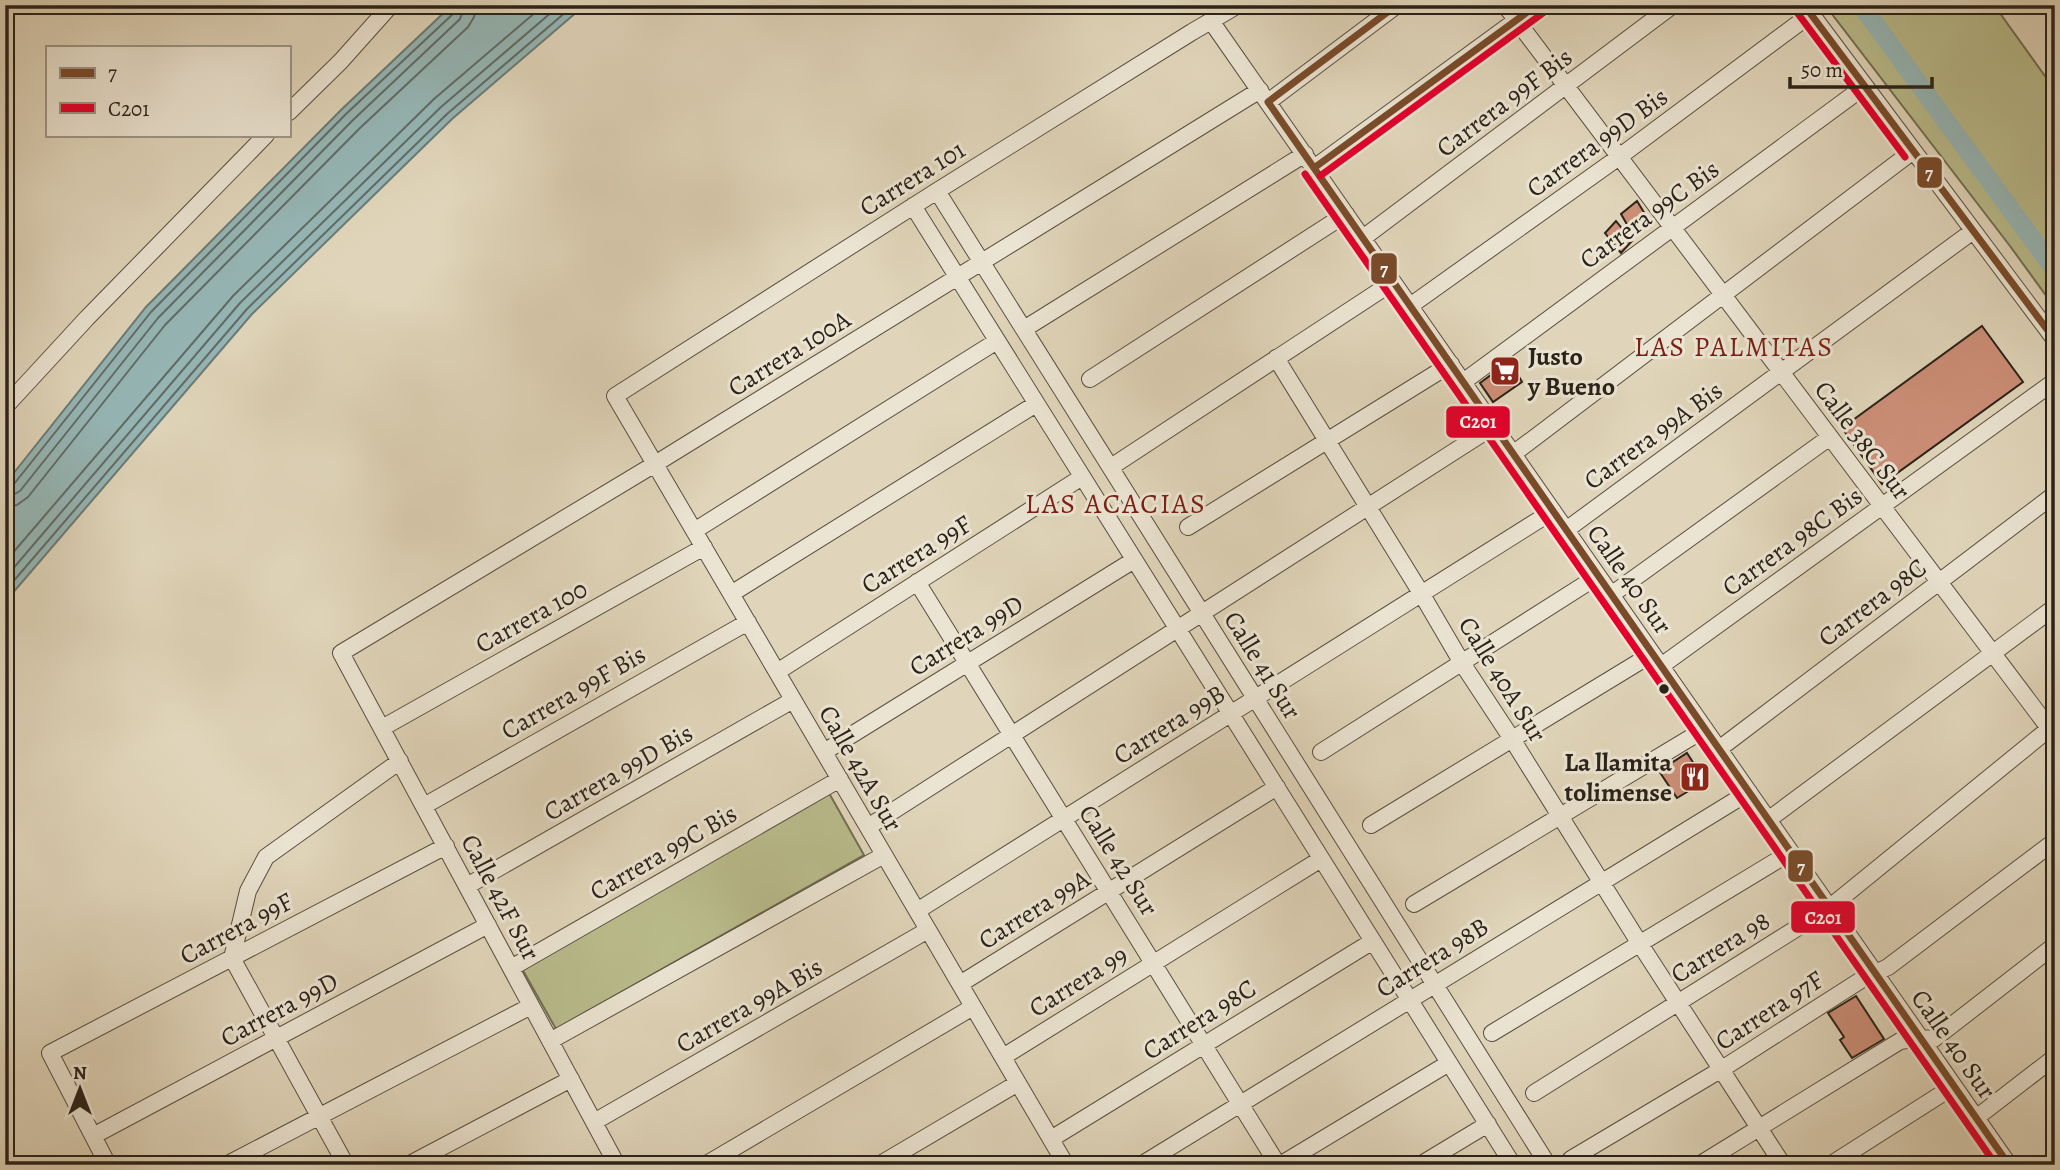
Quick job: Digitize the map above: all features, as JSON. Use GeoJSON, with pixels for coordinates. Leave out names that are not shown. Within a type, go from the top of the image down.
{"type":"FeatureCollection","features":[{"type":"Feature","properties":{"kind":"street"},"geometry":{"type":"LineString","coordinates":[[290,111],[341,61],[391,5]]}},
{"type":"Feature","properties":{"kind":"street","name":"Carrera 101"},"geometry":{"type":"LineString","coordinates":[[615,396],[913,206],[1238,5]]}},
{"type":"Feature","properties":{"kind":"street","name":"Carrera 100A"},"geometry":{"type":"LineString","coordinates":[[341,653],[957,278],[1264,96],[1397,5]]}},
{"type":"Feature","properties":{"kind":"street","name":"Calle 38C Sur"},"geometry":{"type":"LineString","coordinates":[[1505,5],[1938,582],[2053,730]]}},
{"type":"Feature","properties":{"kind":"street"},"geometry":{"type":"LineString","coordinates":[[1024,329],[1309,161],[1537,5]]}},
{"type":"Feature","properties":{"kind":"street","name":"Carrera 99F Bis"},"geometry":{"type":"LineString","coordinates":[[1363,238],[1673,5]]}},
{"type":"Feature","properties":{"kind":"street"},"geometry":{"type":"LineString","coordinates":[[1807,10],[2055,340]]}},
{"type":"Feature","properties":{"kind":"street","name":"Carrera 99D Bis"},"geometry":{"type":"LineString","coordinates":[[1410,306],[1619,157],[1807,10]]}},
{"type":"Feature","properties":{"kind":"street","name":"Calle 40 Sur"},"geometry":{"type":"LineString","coordinates":[[1211,21],[2005,1159]]}},
{"type":"Feature","properties":{"kind":"street","name":"Carrera 99C Bis"},"geometry":{"type":"LineString","coordinates":[[1463,382],[1865,86]]}},
{"type":"Feature","properties":{"kind":"street"},"geometry":{"type":"LineString","coordinates":[[5,407],[87,318],[264,136]]}},
{"type":"Feature","properties":{"kind":"street"},"geometry":{"type":"LineString","coordinates":[[1513,454],[1913,151]]}},
{"type":"Feature","properties":{"kind":"street","name":"Calle 41 Sur"},"geometry":{"type":"LineString","coordinates":[[937,191],[1548,1165]]}},
{"type":"Feature","properties":{"kind":"street","name":"Calle 41 Sur"},"geometry":{"type":"LineString","coordinates":[[913,206],[1513,1165]]}},
{"type":"Feature","properties":{"kind":"street"},"geometry":{"type":"LineString","coordinates":[[1090,379],[1346,214]]}},
{"type":"Feature","properties":{"kind":"street","name":"Carrera 99A Bis"},"geometry":{"type":"LineString","coordinates":[[1566,530],[1973,231]]}},
{"type":"Feature","properties":{"kind":"street"},"geometry":{"type":"LineString","coordinates":[[1111,467],[1393,282]]}},
{"type":"Feature","properties":{"kind":"street"},"geometry":{"type":"LineString","coordinates":[[694,531],[997,341]]}},
{"type":"Feature","properties":{"kind":"street","name":"Calle 40A Sur"},"geometry":{"type":"LineString","coordinates":[[1276,358],[1462,663],[1783,1165]]}},
{"type":"Feature","properties":{"kind":"street"},"geometry":{"type":"LineString","coordinates":[[1188,527],[1451,364]]}},
{"type":"Feature","properties":{"kind":"street","name":"Carrera 98C Bis"},"geometry":{"type":"LineString","coordinates":[[1657,660],[1882,506],[2055,381]]}},
{"type":"Feature","properties":{"kind":"street","name":"Calle 42A Sur"},"geometry":{"type":"LineString","coordinates":[[615,396],[1051,1139],[1062,1164]]}},
{"type":"Feature","properties":{"kind":"street"},"geometry":{"type":"LineString","coordinates":[[731,594],[1037,404]]}},
{"type":"Feature","properties":{"kind":"street"},"geometry":{"type":"LineString","coordinates":[[867,827],[1494,426]]}},
{"type":"Feature","properties":{"kind":"street"},"geometry":{"type":"LineString","coordinates":[[1611,595],[1830,437]]}},
{"type":"Feature","properties":{"kind":"street","name":"Carrera 99F"},"geometry":{"type":"LineString","coordinates":[[777,672],[1082,477]]}},
{"type":"Feature","properties":{"kind":"street","name":"Carrera 98C"},"geometry":{"type":"LineString","coordinates":[[1719,749],[2055,494]]}},
{"type":"Feature","properties":{"kind":"street","name":"Carrera 99B"},"geometry":{"type":"LineString","coordinates":[[917,911],[1553,511]]}},
{"type":"Feature","properties":{"kind":"street","name":"Carrera 100"},"geometry":{"type":"LineString","coordinates":[[382,728],[704,547]]}},
{"type":"Feature","properties":{"kind":"street","name":"Carrera 99D"},"geometry":{"type":"LineString","coordinates":[[824,752],[1134,560]]}},
{"type":"Feature","properties":{"kind":"street"},"geometry":{"type":"LineString","coordinates":[[1321,752],[1598,576]]}},
{"type":"Feature","properties":{"kind":"street","name":"Calle 42 Sur"},"geometry":{"type":"LineString","coordinates":[[917,582],[1279,1165]]}},
{"type":"Feature","properties":{"kind":"street"},"geometry":{"type":"LineString","coordinates":[[1768,820],[2055,607]]}},
{"type":"Feature","properties":{"kind":"street","name":"Carrera 99F Bis"},"geometry":{"type":"LineString","coordinates":[[424,806],[748,622]]}},
{"type":"Feature","properties":{"kind":"street","name":"Calle 42F Sur"},"geometry":{"type":"LineString","coordinates":[[341,653],[615,1164]]}},
{"type":"Feature","properties":{"kind":"street"},"geometry":{"type":"LineString","coordinates":[[1371,825],[1513,739],[1657,660]]}},
{"type":"Feature","properties":{"kind":"street","name":"Carrera 99D Bis"},"geometry":{"type":"LineString","coordinates":[[467,886],[793,701]]}},
{"type":"Feature","properties":{"kind":"street"},"geometry":{"type":"LineString","coordinates":[[1414,904],[1705,729]]}},
{"type":"Feature","properties":{"kind":"street","name":"Carrera 98"},"geometry":{"type":"LineString","coordinates":[[1534,1093],[1829,908],[2053,730]]}},
{"type":"Feature","properties":{"kind":"street"},"geometry":{"type":"LineString","coordinates":[[346,1165],[232,958],[248,891],[266,857],[400,761]]}},
{"type":"Feature","properties":{"kind":"street","name":"Carrera 99C Bis"},"geometry":{"type":"LineString","coordinates":[[511,968],[840,779]]}},
{"type":"Feature","properties":{"kind":"street","name":"Carrera 99A"},"geometry":{"type":"LineString","coordinates":[[960,984],[1277,788]]}},
{"type":"Feature","properties":{"kind":"street","name":"Carrera 98B"},"geometry":{"type":"LineString","coordinates":[[1141,1165],[1749,792]]}},
{"type":"Feature","properties":{"kind":"street","name":"Carrera 97F"},"geometry":{"type":"LineString","coordinates":[[1571,1159],[1722,1069],[1861,980],[1888,967],[2055,841]]}},
{"type":"Feature","properties":{"kind":"street","name":"Carrera 99F"},"geometry":{"type":"LineString","coordinates":[[93,1136],[50,1053],[446,846]]}},
{"type":"Feature","properties":{"kind":"street"},"geometry":{"type":"LineString","coordinates":[[1492,1033],[1791,852]]}},
{"type":"Feature","properties":{"kind":"street"},"geometry":{"type":"LineString","coordinates":[[550,1041],[884,855]]}},
{"type":"Feature","properties":{"kind":"street","name":"Carrera 99"},"geometry":{"type":"LineString","coordinates":[[1003,1057],[1321,859]]}},
{"type":"Feature","properties":{"kind":"street","name":"Carrera 99D"},"geometry":{"type":"LineString","coordinates":[[93,1136],[488,925]]}},
{"type":"Feature","properties":{"kind":"street","name":"Carrera 99A Bis"},"geometry":{"type":"LineString","coordinates":[[594,1122],[928,930]]}},
{"type":"Feature","properties":{"kind":"street","name":"Carrera 98C"},"geometry":{"type":"LineString","coordinates":[[1051,1139],[1373,941]]}},
{"type":"Feature","properties":{"kind":"street"},"geometry":{"type":"LineString","coordinates":[[1699,1165],[1900,1041],[1934,1039],[2055,944]]}},
{"type":"Feature","properties":{"kind":"street"},"geometry":{"type":"LineString","coordinates":[[226,1165],[531,1006]]}},
{"type":"Feature","properties":{"kind":"street"},"geometry":{"type":"LineString","coordinates":[[705,1165],[973,1007]]}},
{"type":"Feature","properties":{"kind":"street"},"geometry":{"type":"LineString","coordinates":[[1976,1118],[2055,1057]]}},
{"type":"Feature","properties":{"kind":"street"},"geometry":{"type":"LineString","coordinates":[[1279,1165],[1449,1063]]}},
{"type":"Feature","properties":{"kind":"street"},"geometry":{"type":"LineString","coordinates":[[408,1165],[571,1079]]}},
{"type":"Feature","properties":{"kind":"street"},"geometry":{"type":"LineString","coordinates":[[879,1165],[1018,1083]]}},
{"type":"Feature","properties":{"kind":"street"},"geometry":{"type":"LineString","coordinates":[[1830,1165],[1954,1086]]}},
{"type":"Feature","properties":{"kind":"street"},"geometry":{"type":"LineString","coordinates":[[1420,1165],[1488,1124]]}},
{"type":"Feature","properties":{"kind":"street"},"geometry":{"type":"LineString","coordinates":[[93,1136],[108,1165]]}},
{"type":"Feature","properties":{"kind":"street"},"geometry":{"type":"LineString","coordinates":[[1983,1165],[2005,1159]]}},
{"type":"Feature","properties":{"kind":"green space"},"geometry":{"type":"Polygon","coordinates":[[[1825,5],[1994,5],[2055,90],[2055,308],[2010,246],[1825,5]]]}},
{"type":"Feature","properties":{"kind":"green space"},"geometry":{"type":"Polygon","coordinates":[[[829,793],[864,855],[556,1029],[521,967],[829,793]]]}},
{"type":"Feature","properties":{"kind":"water"},"geometry":{"type":"Polygon","coordinates":[[[452,5],[585,5],[452,119],[252,314],[5,602],[5,484],[146,307],[342,109],[452,5]]]}},
{"type":"Feature","properties":{"kind":"building"},"geometry":{"type":"Polygon","coordinates":[[[1637,201],[1645,214],[1629,228],[1621,214],[1637,201]]]}},
{"type":"Feature","properties":{"kind":"building"},"geometry":{"type":"Polygon","coordinates":[[[1616,221],[1632,241],[1621,253],[1605,233],[1616,221]]]}},
{"type":"Feature","properties":{"kind":"building"},"geometry":{"type":"Polygon","coordinates":[[[1982,326],[2023,382],[1882,484],[1842,428],[1982,326]]]}},
{"type":"Feature","properties":{"kind":"building","name":"Justo y Bueno"},"geometry":{"type":"Polygon","coordinates":[[[1510,361],[1522,382],[1493,402],[1480,383],[1510,361]]]}},
{"type":"Feature","properties":{"kind":"building"},"geometry":{"type":"Polygon","coordinates":[[[1687,753],[1705,781],[1677,798],[1659,771],[1687,753]]]}},
{"type":"Feature","properties":{"kind":"building"},"geometry":{"type":"Polygon","coordinates":[[[1856,996],[1884,1039],[1852,1058],[1840,1040],[1844,1037],[1828,1013],[1856,996]]]}},
{"type":"Feature","properties":{"kind":"waterway"},"geometry":{"type":"LineString","coordinates":[[1861,5],[2055,270]]}},
{"type":"Feature","properties":{"kind":"transit line","name":"7"},"geometry":{"type":"LineString","coordinates":[[1397,5],[1268,102],[2009,1165]]}},
{"type":"Feature","properties":{"kind":"transit line","name":"7"},"geometry":{"type":"LineString","coordinates":[[1314,168],[1537,5]]}},
{"type":"Feature","properties":{"kind":"transit line","name":"7"},"geometry":{"type":"LineString","coordinates":[[1804,5],[2055,340]]}},
{"type":"Feature","properties":{"kind":"transit line","name":"C201"},"geometry":{"type":"LineString","coordinates":[[1796,11],[1905,157]]}},
{"type":"Feature","properties":{"kind":"transit line","name":"C201"},"geometry":{"type":"LineString","coordinates":[[1320,176],[1543,13]]}},
{"type":"Feature","properties":{"kind":"transit line","name":"C201"},"geometry":{"type":"LineString","coordinates":[[1305,174],[1996,1165]]}},
{"type":"Feature","properties":{"kind":"place","name":"Justo y Bueno"},"geometry":{"type":"Point","coordinates":[1505,371]}},
{"type":"Feature","properties":{"kind":"place","name":"La llamita tolimense"},"geometry":{"type":"Point","coordinates":[1695,777]}},
{"type":"Feature","properties":{"kind":"district","name":"LAS PALMITAS"},"geometry":{"type":"Point","coordinates":[1734,346]}},
{"type":"Feature","properties":{"kind":"district","name":"LAS ACACIAS"},"geometry":{"type":"Point","coordinates":[1116,503]}}]}
